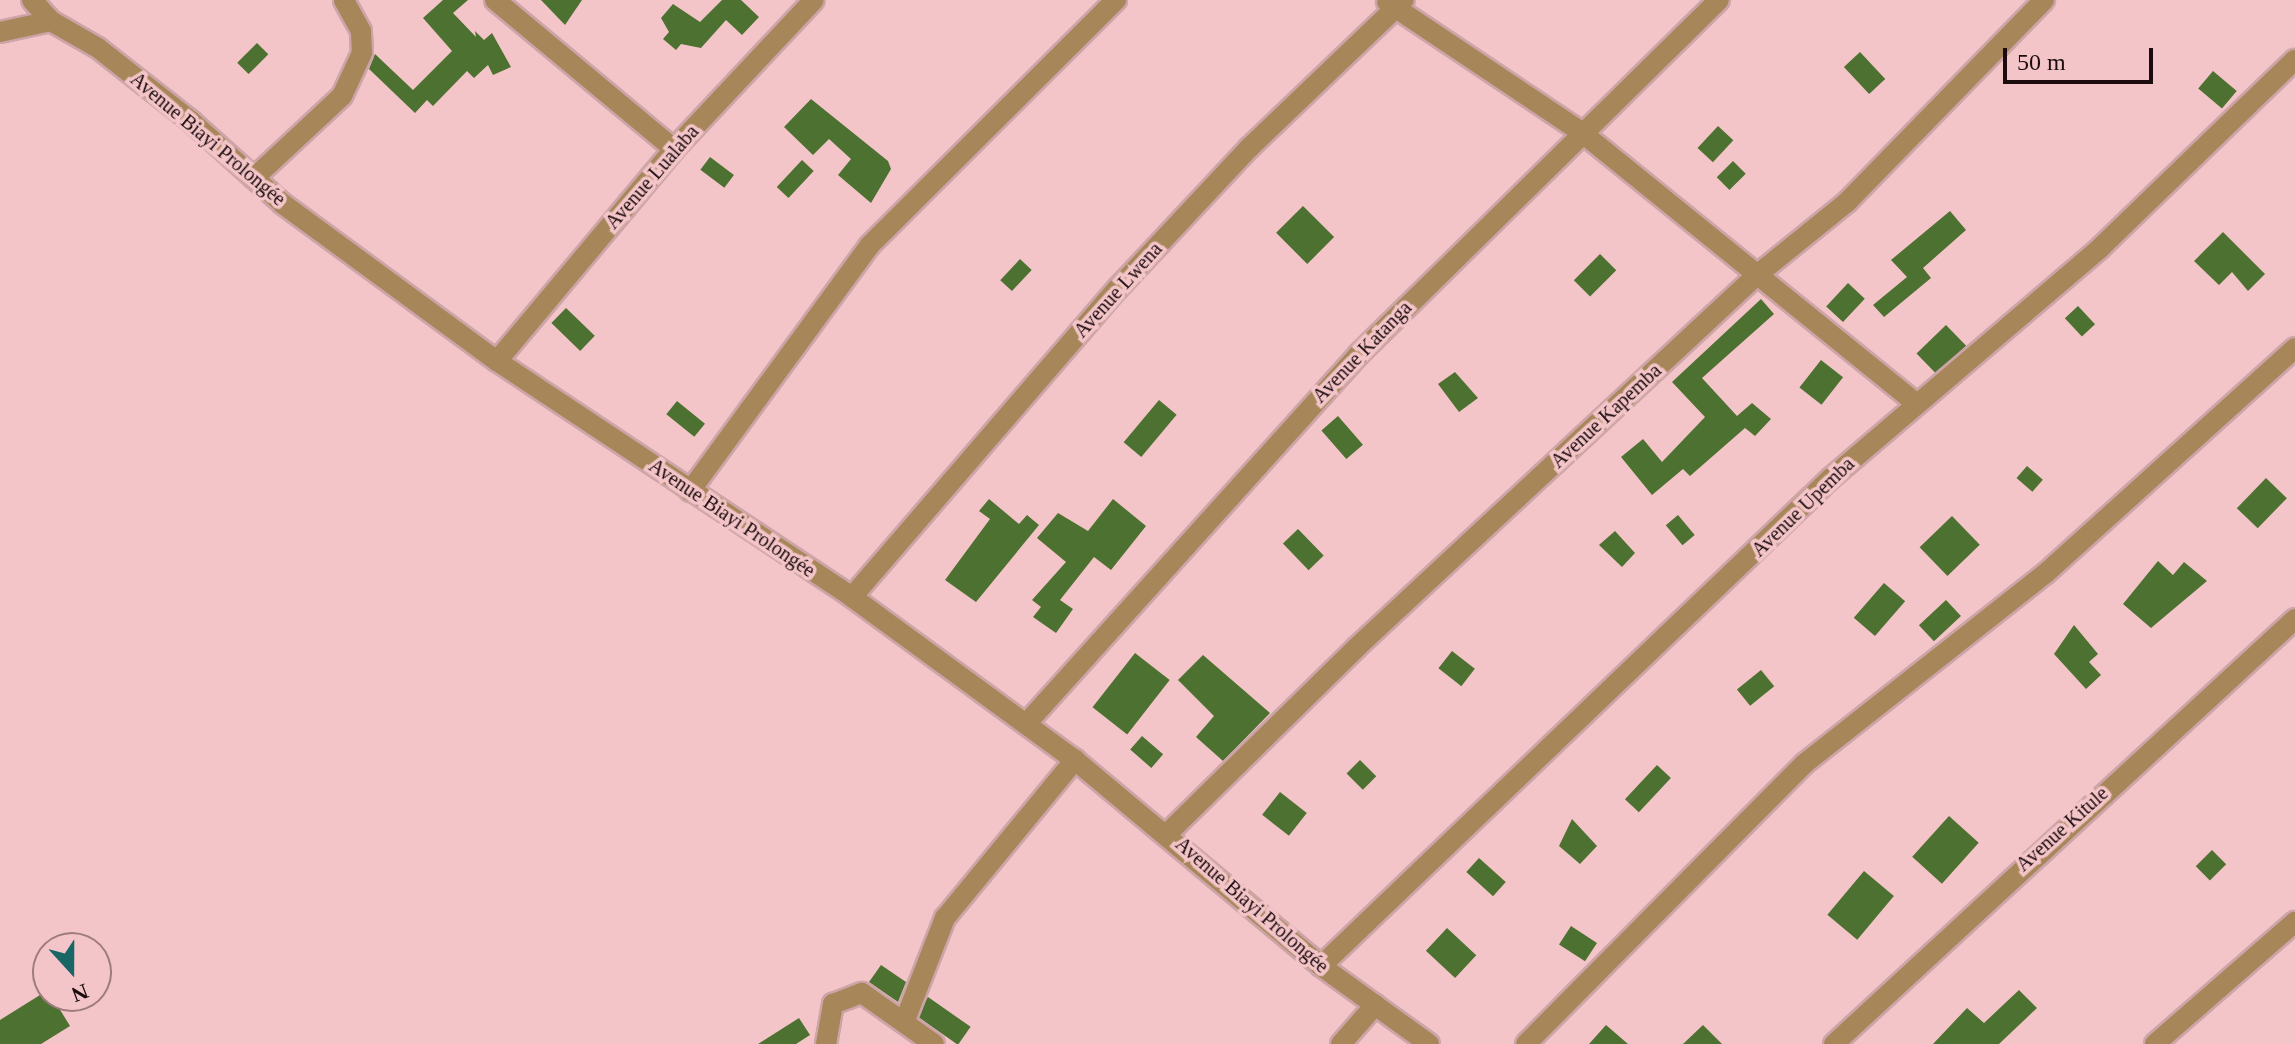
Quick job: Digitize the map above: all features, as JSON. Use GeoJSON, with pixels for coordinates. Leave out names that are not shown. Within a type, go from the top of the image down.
{"type":"FeatureCollection","features":[{"type":"Feature","properties":{"kind":"street","name":"Avenue Biayi Prolongée"},"geometry":{"type":"LineString","coordinates":[[32,0],[51,21],[98,48],[254,178],[497,361],[852,597],[1075,760],[1168,833],[1321,966],[1429,1044]]}},
{"type":"Feature","properties":{"kind":"street"},"geometry":{"type":"LineString","coordinates":[[254,178],[342,96],[362,53],[361,31],[344,0]]}},
{"type":"Feature","properties":{"kind":"street","name":"Avenue Lualaba"},"geometry":{"type":"LineString","coordinates":[[497,361],[674,149],[814,0]]}},
{"type":"Feature","properties":{"kind":"street"},"geometry":{"type":"LineString","coordinates":[[690,491],[869,246],[1116,0]]}},
{"type":"Feature","properties":{"kind":"street","name":"Avenue Katanga"},"geometry":{"type":"LineString","coordinates":[[1026,724],[1208,515],[1580,131],[1719,0]]}},
{"type":"Feature","properties":{"kind":"street","name":"Avenue Kapemba"},"geometry":{"type":"LineString","coordinates":[[1168,833],[1757,275],[1847,202],[2044,0]]}},
{"type":"Feature","properties":{"kind":"street"},"geometry":{"type":"LineString","coordinates":[[500,2],[674,149]]}},
{"type":"Feature","properties":{"kind":"street"},"geometry":{"type":"LineString","coordinates":[[1394,3],[1580,131],[1916,403]]}},
{"type":"Feature","properties":{"kind":"street","name":"Avenue Lwena"},"geometry":{"type":"LineString","coordinates":[[852,597],[1118,288],[1249,148],[1394,3]]}},
{"type":"Feature","properties":{"kind":"street"},"geometry":{"type":"LineString","coordinates":[[0,32],[51,21]]}},
{"type":"Feature","properties":{"kind":"street","name":"Avenue Upemba"},"geometry":{"type":"LineString","coordinates":[[1321,966],[1916,403],[2100,248],[2295,60]]}},
{"type":"Feature","properties":{"kind":"street"},"geometry":{"type":"LineString","coordinates":[[1526,1044],[1804,764],[2045,574],[2295,348]]}},
{"type":"Feature","properties":{"kind":"street","name":"Avenue Kitule"},"geometry":{"type":"LineString","coordinates":[[1834,1044],[2295,619]]}},
{"type":"Feature","properties":{"kind":"street"},"geometry":{"type":"LineString","coordinates":[[905,1020],[945,918],[1075,760]]}},
{"type":"Feature","properties":{"kind":"street"},"geometry":{"type":"LineString","coordinates":[[2155,1044],[2295,922]]}},
{"type":"Feature","properties":{"kind":"street"},"geometry":{"type":"LineString","coordinates":[[826,1044],[830,1009],[854,994],[905,1020],[934,1044]]}},
{"type":"Feature","properties":{"kind":"street"},"geometry":{"type":"LineString","coordinates":[[1341,1044],[1375,1005]]}},
{"type":"Feature","properties":{"kind":"building"},"geometry":{"type":"Polygon","coordinates":[[[443,0],[468,0],[453,13],[476,37],[475,31],[484,40],[492,33],[511,67],[493,75],[488,65],[474,78],[467,71],[433,106],[427,100],[415,113],[369,69],[375,54],[413,90],[452,51],[423,18],[443,0]]]}},
{"type":"Feature","properties":{"kind":"building"},"geometry":{"type":"Polygon","coordinates":[[[541,0],[582,0],[565,25],[541,0]]]}},
{"type":"Feature","properties":{"kind":"building"},"geometry":{"type":"Polygon","coordinates":[[[722,0],[741,0],[759,17],[742,35],[726,20],[701,48],[681,44],[676,50],[663,39],[669,32],[661,18],[673,4],[700,22],[722,0]]]}},
{"type":"Feature","properties":{"kind":"building"},"geometry":{"type":"Polygon","coordinates":[[[257,43],[268,54],[249,74],[237,63],[257,43]]]}},
{"type":"Feature","properties":{"kind":"building"},"geometry":{"type":"Polygon","coordinates":[[[1860,52],[1885,79],[1869,94],[1844,67],[1860,52]]]}},
{"type":"Feature","properties":{"kind":"building"},"geometry":{"type":"Polygon","coordinates":[[[2213,71],[2237,91],[2222,109],[2198,89],[2213,71]]]}},
{"type":"Feature","properties":{"kind":"building"},"geometry":{"type":"Polygon","coordinates":[[[811,99],[888,161],[891,169],[871,203],[838,175],[851,159],[829,139],[813,155],[784,127],[811,99]]]}},
{"type":"Feature","properties":{"kind":"building"},"geometry":{"type":"Polygon","coordinates":[[[1718,126],[1733,140],[1713,162],[1698,148],[1718,126]]]}},
{"type":"Feature","properties":{"kind":"building"},"geometry":{"type":"Polygon","coordinates":[[[710,157],[734,175],[724,188],[700,170],[710,157]]]}},
{"type":"Feature","properties":{"kind":"building"},"geometry":{"type":"Polygon","coordinates":[[[802,160],[814,171],[788,198],[777,187],[802,160]]]}},
{"type":"Feature","properties":{"kind":"building"},"geometry":{"type":"Polygon","coordinates":[[[1733,161],[1746,174],[1729,190],[1717,177],[1733,161]]]}},
{"type":"Feature","properties":{"kind":"building"},"geometry":{"type":"Polygon","coordinates":[[[1303,206],[1334,237],[1307,264],[1276,233],[1303,206]]]}},
{"type":"Feature","properties":{"kind":"building"},"geometry":{"type":"Polygon","coordinates":[[[1950,211],[1966,230],[1923,268],[1931,278],[1884,317],[1873,305],[1907,277],[1891,260],[1950,211]]]}},
{"type":"Feature","properties":{"kind":"building"},"geometry":{"type":"Polygon","coordinates":[[[2223,232],[2265,274],[2248,291],[2232,272],[2219,285],[2194,261],[2223,232]]]}},
{"type":"Feature","properties":{"kind":"building"},"geometry":{"type":"Polygon","coordinates":[[[1600,254],[1616,270],[1590,296],[1574,280],[1600,254]]]}},
{"type":"Feature","properties":{"kind":"building"},"geometry":{"type":"Polygon","coordinates":[[[1020,259],[1032,270],[1012,291],[1000,280],[1020,259]]]}},
{"type":"Feature","properties":{"kind":"building"},"geometry":{"type":"Polygon","coordinates":[[[1848,283],[1865,299],[1843,322],[1826,306],[1848,283]]]}},
{"type":"Feature","properties":{"kind":"building"},"geometry":{"type":"Polygon","coordinates":[[[1761,299],[1774,314],[1702,378],[1737,416],[1752,403],[1771,419],[1755,436],[1745,428],[1690,476],[1683,469],[1652,495],[1621,457],[1643,439],[1662,462],[1705,417],[1672,382],[1761,299]]]}},
{"type":"Feature","properties":{"kind":"building"},"geometry":{"type":"Polygon","coordinates":[[[2078,306],[2095,324],[2082,337],[2065,318],[2078,306]]]}},
{"type":"Feature","properties":{"kind":"building"},"geometry":{"type":"Polygon","coordinates":[[[566,308],[595,336],[580,351],[551,323],[566,308]]]}},
{"type":"Feature","properties":{"kind":"building"},"geometry":{"type":"Polygon","coordinates":[[[1946,325],[1966,346],[1937,374],[1917,353],[1946,325]]]}},
{"type":"Feature","properties":{"kind":"building"},"geometry":{"type":"Polygon","coordinates":[[[1821,360],[1843,377],[1822,405],[1799,388],[1821,360]]]}},
{"type":"Feature","properties":{"kind":"building"},"geometry":{"type":"Polygon","coordinates":[[[1455,372],[1478,398],[1459,412],[1438,384],[1455,372]]]}},
{"type":"Feature","properties":{"kind":"building"},"geometry":{"type":"Polygon","coordinates":[[[1159,400],[1177,415],[1141,457],[1124,442],[1159,400]]]}},
{"type":"Feature","properties":{"kind":"building"},"geometry":{"type":"Polygon","coordinates":[[[677,401],[705,424],[694,437],[666,414],[677,401]]]}},
{"type":"Feature","properties":{"kind":"building"},"geometry":{"type":"Polygon","coordinates":[[[1338,416],[1363,445],[1346,459],[1321,430],[1338,416]]]}},
{"type":"Feature","properties":{"kind":"building"},"geometry":{"type":"Polygon","coordinates":[[[2027,466],[2043,480],[2032,492],[2017,478],[2027,466]]]}},
{"type":"Feature","properties":{"kind":"building"},"geometry":{"type":"Polygon","coordinates":[[[2266,478],[2287,498],[2258,528],[2237,508],[2266,478]]]}},
{"type":"Feature","properties":{"kind":"building"},"geometry":{"type":"Polygon","coordinates":[[[989,499],[1019,524],[1027,515],[1039,525],[976,602],[945,580],[990,519],[979,511],[989,499]]]}},
{"type":"Feature","properties":{"kind":"building"},"geometry":{"type":"Polygon","coordinates":[[[1113,499],[1146,526],[1111,570],[1094,557],[1060,600],[1073,609],[1056,633],[1033,617],[1041,607],[1032,600],[1066,562],[1037,538],[1058,513],[1088,531],[1113,499]]]}},
{"type":"Feature","properties":{"kind":"building"},"geometry":{"type":"Polygon","coordinates":[[[1678,515],[1695,535],[1682,545],[1666,525],[1678,515]]]}},
{"type":"Feature","properties":{"kind":"building"},"geometry":{"type":"Polygon","coordinates":[[[1952,516],[1980,545],[1947,576],[1920,547],[1952,516]]]}},
{"type":"Feature","properties":{"kind":"building"},"geometry":{"type":"Polygon","coordinates":[[[1298,529],[1324,556],[1309,570],[1283,544],[1298,529]]]}},
{"type":"Feature","properties":{"kind":"building"},"geometry":{"type":"Polygon","coordinates":[[[1615,531],[1635,553],[1622,567],[1599,545],[1615,531]]]}},
{"type":"Feature","properties":{"kind":"building"},"geometry":{"type":"Polygon","coordinates":[[[2158,561],[2173,575],[2184,562],[2207,581],[2151,628],[2123,604],[2158,561]]]}},
{"type":"Feature","properties":{"kind":"building"},"geometry":{"type":"Polygon","coordinates":[[[1884,583],[1905,601],[1875,636],[1854,618],[1884,583]]]}},
{"type":"Feature","properties":{"kind":"building"},"geometry":{"type":"Polygon","coordinates":[[[1946,600],[1961,616],[1934,641],[1919,625],[1946,600]]]}},
{"type":"Feature","properties":{"kind":"building"},"geometry":{"type":"Polygon","coordinates":[[[2074,625],[2098,654],[2089,662],[2101,675],[2086,689],[2054,654],[2074,625]]]}},
{"type":"Feature","properties":{"kind":"building"},"geometry":{"type":"Polygon","coordinates":[[[1452,651],[1475,669],[1461,686],[1438,668],[1452,651]]]}},
{"type":"Feature","properties":{"kind":"building"},"geometry":{"type":"Polygon","coordinates":[[[1135,653],[1170,680],[1127,734],[1093,707],[1135,653]]]}},
{"type":"Feature","properties":{"kind":"building"},"geometry":{"type":"Polygon","coordinates":[[[1203,655],[1270,713],[1223,761],[1196,737],[1214,716],[1178,680],[1203,655]]]}},
{"type":"Feature","properties":{"kind":"building"},"geometry":{"type":"Polygon","coordinates":[[[1761,670],[1774,686],[1750,706],[1737,690],[1761,670]]]}},
{"type":"Feature","properties":{"kind":"building"},"geometry":{"type":"Polygon","coordinates":[[[1142,736],[1163,754],[1151,768],[1130,750],[1142,736]]]}},
{"type":"Feature","properties":{"kind":"building"},"geometry":{"type":"Polygon","coordinates":[[[1360,760],[1376,776],[1363,790],[1347,773],[1360,760]]]}},
{"type":"Feature","properties":{"kind":"building"},"geometry":{"type":"Polygon","coordinates":[[[1657,765],[1671,778],[1639,812],[1625,799],[1657,765]]]}},
{"type":"Feature","properties":{"kind":"building"},"geometry":{"type":"Polygon","coordinates":[[[1280,792],[1307,813],[1289,836],[1262,815],[1280,792]]]}},
{"type":"Feature","properties":{"kind":"building"},"geometry":{"type":"Polygon","coordinates":[[[1949,816],[1979,843],[1942,884],[1912,857],[1949,816]]]}},
{"type":"Feature","properties":{"kind":"building"},"geometry":{"type":"Polygon","coordinates":[[[1572,819],[1597,846],[1580,864],[1559,846],[1572,819]]]}},
{"type":"Feature","properties":{"kind":"building"},"geometry":{"type":"Polygon","coordinates":[[[2212,850],[2226,864],[2210,880],[2196,866],[2212,850]]]}},
{"type":"Feature","properties":{"kind":"building"},"geometry":{"type":"Polygon","coordinates":[[[1479,858],[1506,882],[1493,896],[1466,872],[1479,858]]]}},
{"type":"Feature","properties":{"kind":"building"},"geometry":{"type":"Polygon","coordinates":[[[1864,871],[1894,896],[1857,940],[1827,915],[1864,871]]]}},
{"type":"Feature","properties":{"kind":"building"},"geometry":{"type":"Polygon","coordinates":[[[1571,926],[1597,943],[1585,961],[1559,944],[1571,926]]]}},
{"type":"Feature","properties":{"kind":"building"},"geometry":{"type":"Polygon","coordinates":[[[1447,928],[1476,955],[1455,978],[1426,951],[1447,928]]]}},
{"type":"Feature","properties":{"kind":"building"},"geometry":{"type":"Polygon","coordinates":[[[881,965],[906,982],[898,1002],[869,982],[881,965]]]}},
{"type":"Feature","properties":{"kind":"building"},"geometry":{"type":"Polygon","coordinates":[[[2019,990],[2037,1008],[1999,1044],[1933,1044],[1967,1008],[1984,1023],[2019,990]]]}},
{"type":"Feature","properties":{"kind":"building"},"geometry":{"type":"Polygon","coordinates":[[[928,997],[971,1027],[957,1044],[915,1015],[928,997]]]}},
{"type":"Feature","properties":{"kind":"building"},"geometry":{"type":"Polygon","coordinates":[[[32,1000],[32,1012],[61,1012],[70,1026],[41,1044],[0,1044],[0,1020],[32,1000]]]}},
{"type":"Feature","properties":{"kind":"building"},"geometry":{"type":"Polygon","coordinates":[[[799,1018],[810,1035],[796,1044],[758,1044],[799,1018]]]}},
{"type":"Feature","properties":{"kind":"building"},"geometry":{"type":"Polygon","coordinates":[[[1606,1025],[1628,1044],[1589,1044],[1606,1025]]]}},
{"type":"Feature","properties":{"kind":"building"},"geometry":{"type":"Polygon","coordinates":[[[1703,1025],[1722,1044],[1683,1044],[1703,1025]]]}}]}
